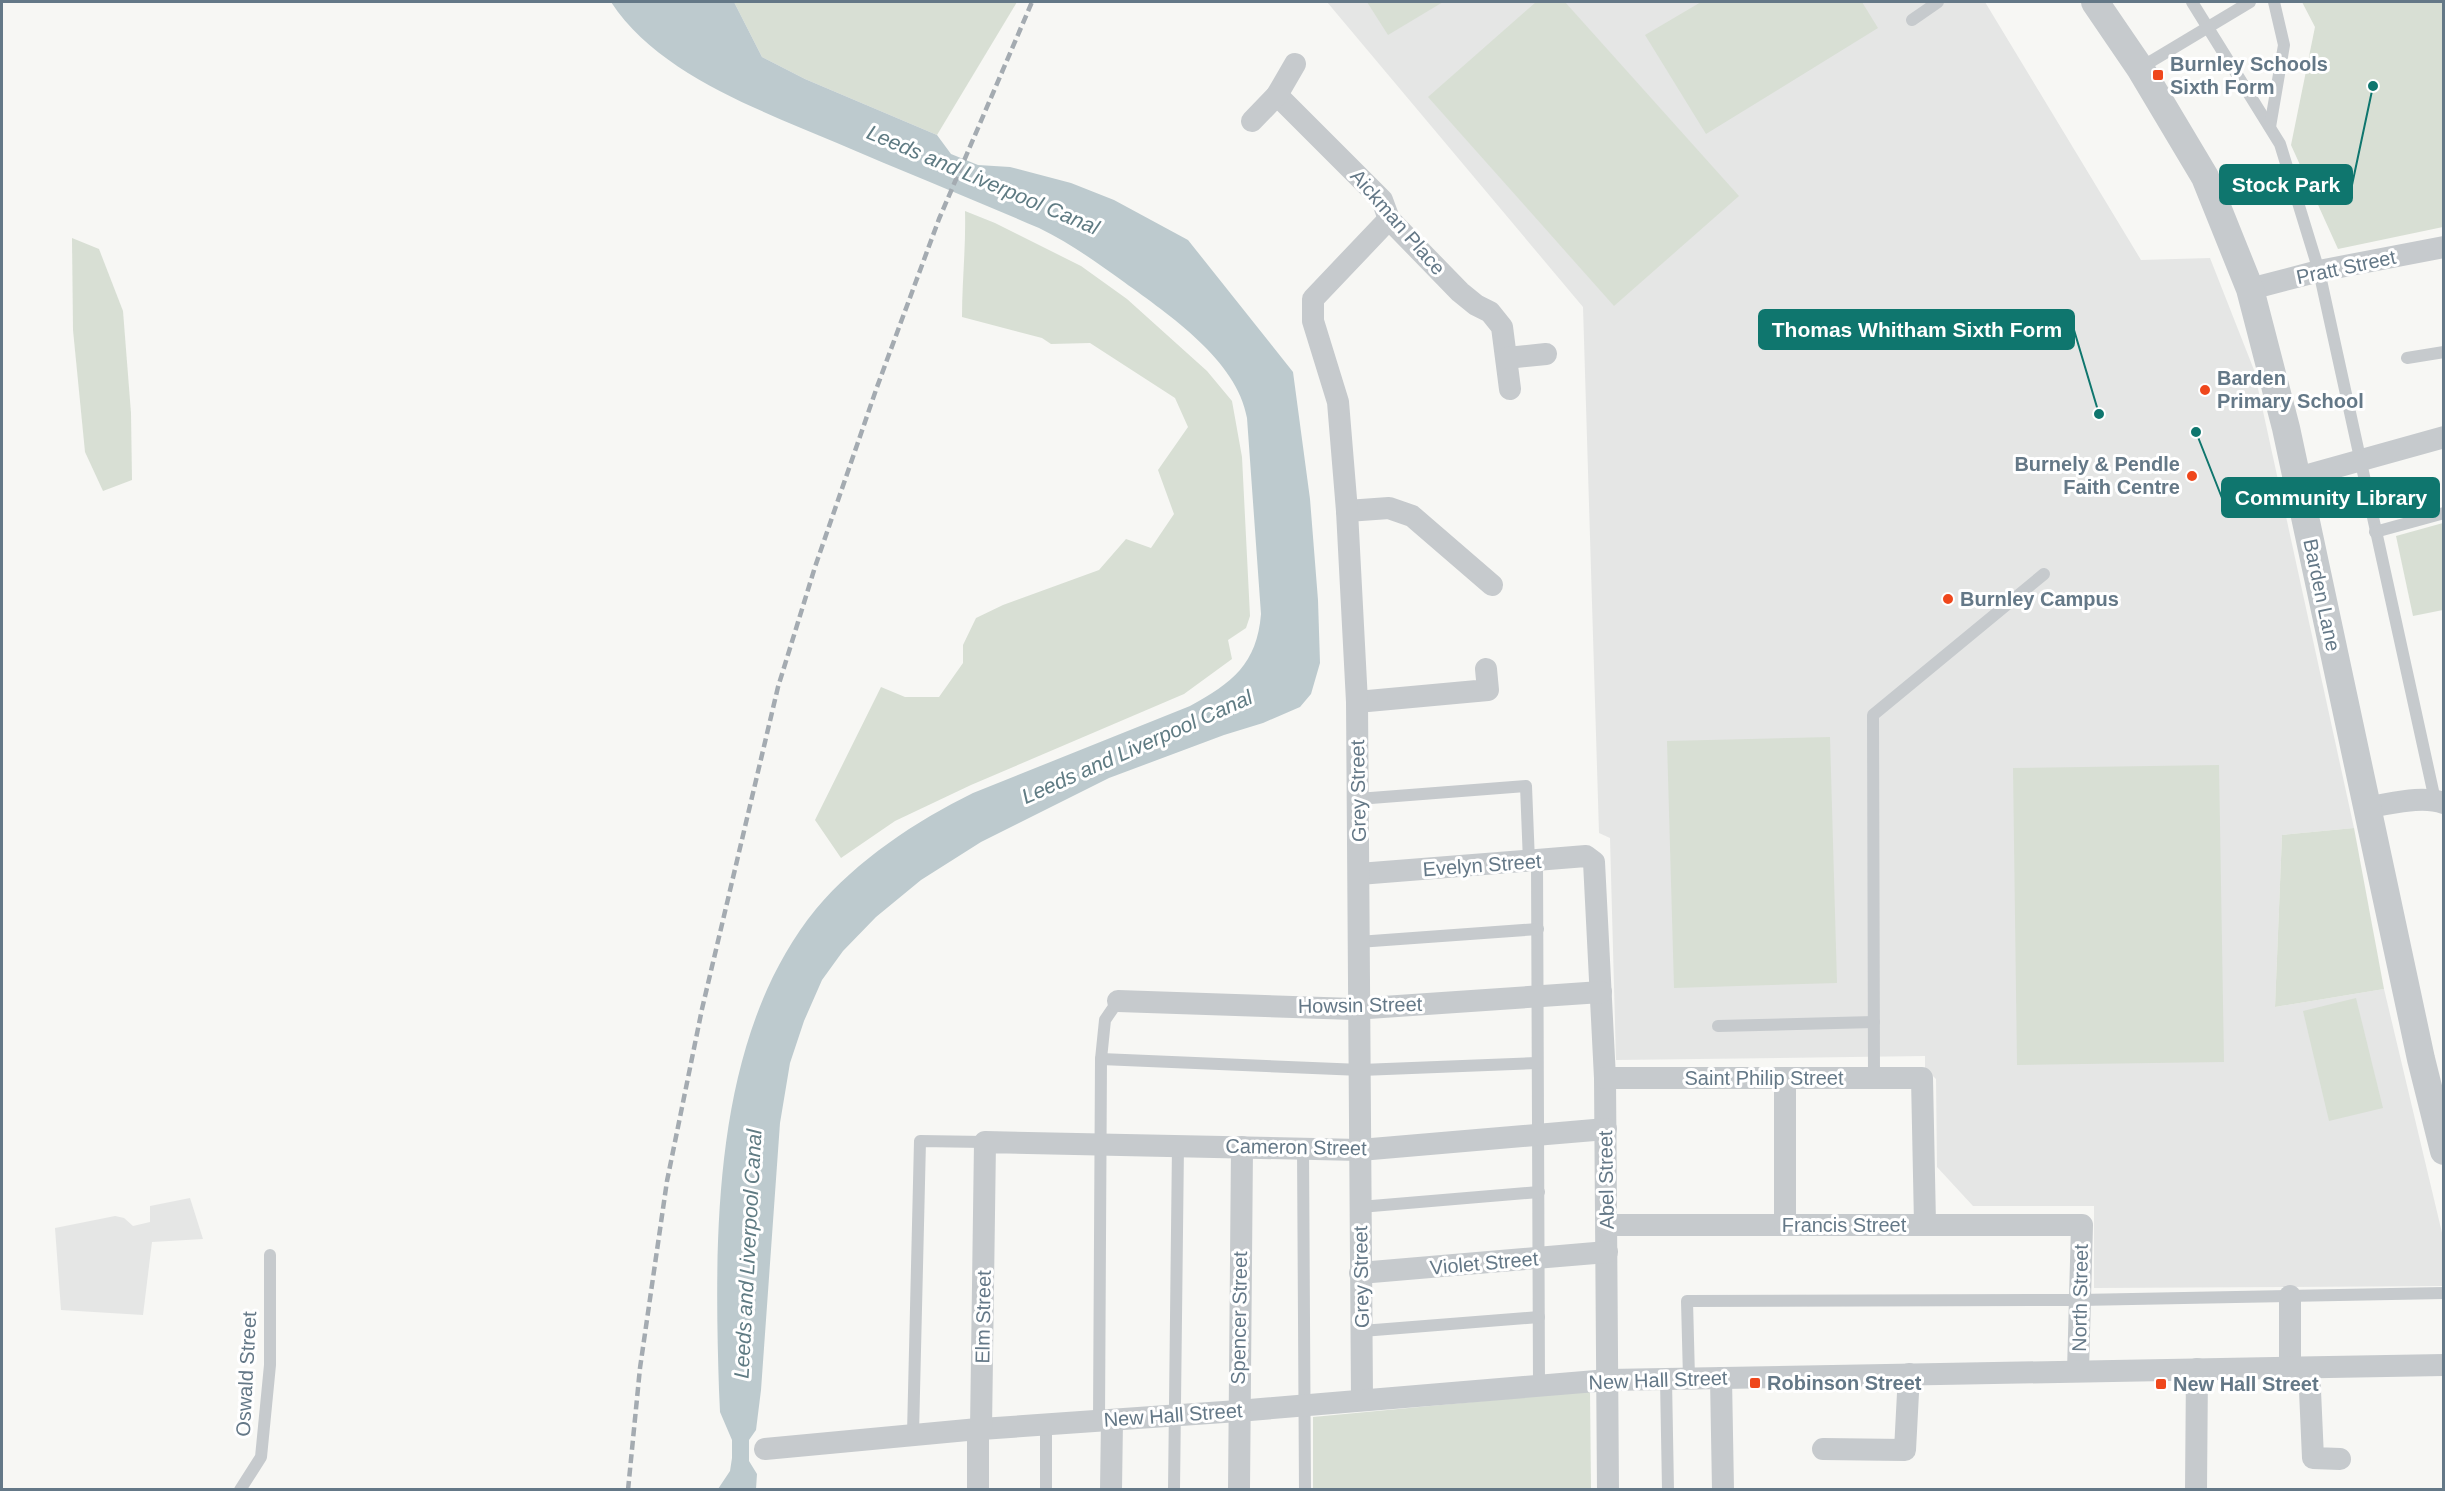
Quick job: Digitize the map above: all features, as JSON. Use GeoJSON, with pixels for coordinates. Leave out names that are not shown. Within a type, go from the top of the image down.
{"type":"FeatureCollection","features":[{"type":"Feature","properties":{"kind":"street","name":"Barden Lane"},"geometry":{"type":"LineString","coordinates":[[2095,2],[2140,68],[2205,177],[2250,289],[2296,478],[2368,807],[2432,1058],[2444,1151]]}},
{"type":"Feature","properties":{"kind":"street"},"geometry":{"type":"LineString","coordinates":[[1252,121],[1277,95],[1295,64]]}},
{"type":"Feature","properties":{"kind":"street","name":"Aickman Place"},"geometry":{"type":"LineString","coordinates":[[1277,95],[1382,200],[1389,219],[1460,292],[1476,305],[1490,312],[1502,327],[1510,389]]}},
{"type":"Feature","properties":{"kind":"street","name":"Grey Street"},"geometry":{"type":"LineString","coordinates":[[1362,1399],[1357,702],[1347,511],[1338,402],[1313,321],[1313,299],[1389,219]]}},
{"type":"Feature","properties":{"kind":"street","name":"Pratt Street"},"geometry":{"type":"LineString","coordinates":[[2250,289],[2319,271],[2444,247]]}},
{"type":"Feature","properties":{"kind":"street"},"geometry":{"type":"LineString","coordinates":[[1507,358],[1546,354]]}},
{"type":"Feature","properties":{"kind":"street"},"geometry":{"type":"LineString","coordinates":[[2296,478],[2444,437]]}},
{"type":"Feature","properties":{"kind":"street"},"geometry":{"type":"LineString","coordinates":[[1347,511],[1389,508],[1412,516],[1492,585]]}},
{"type":"Feature","properties":{"kind":"street"},"geometry":{"type":"LineString","coordinates":[[1357,702],[1488,690],[1486,669]]}},
{"type":"Feature","properties":{"kind":"street"},"geometry":{"type":"LineString","coordinates":[[2368,807],[2439,802]]}},
{"type":"Feature","properties":{"kind":"street","name":"Evelyn Street"},"geometry":{"type":"LineString","coordinates":[[1359,874],[1586,856],[1594,862],[1596,871]]}},
{"type":"Feature","properties":{"kind":"street","name":"Abel Street"},"geometry":{"type":"LineString","coordinates":[[1596,871],[1606,1129],[1608,1490]]}},
{"type":"Feature","properties":{"kind":"street","name":"Howsin Street"},"geometry":{"type":"LineString","coordinates":[[1118,1001],[1359,1008],[1601,992]]}},
{"type":"Feature","properties":{"kind":"street","name":"Saint Philip Street"},"geometry":{"type":"LineString","coordinates":[[1605,1078],[1922,1078],[1925,1224]]}},
{"type":"Feature","properties":{"kind":"street"},"geometry":{"type":"LineString","coordinates":[[1785,1078],[1785,1225]]}},
{"type":"Feature","properties":{"kind":"street","name":"Cameron Street"},"geometry":{"type":"LineString","coordinates":[[985,1142],[1360,1150],[1606,1129]]}},
{"type":"Feature","properties":{"kind":"street","name":"Elm Street"},"geometry":{"type":"LineString","coordinates":[[978,1490],[985,1142]]}},
{"type":"Feature","properties":{"kind":"street","name":"Spencer Street"},"geometry":{"type":"LineString","coordinates":[[1239,1490],[1242,1147]]}},
{"type":"Feature","properties":{"kind":"street","name":"Francis Street"},"geometry":{"type":"LineString","coordinates":[[1607,1225],[2082,1225]]}},
{"type":"Feature","properties":{"kind":"street","name":"North Street"},"geometry":{"type":"LineString","coordinates":[[2078,1371],[2082,1225]]}},
{"type":"Feature","properties":{"kind":"street","name":"Violet Street"},"geometry":{"type":"LineString","coordinates":[[1360,1273],[1607,1252]]}},
{"type":"Feature","properties":{"kind":"street"},"geometry":{"type":"LineString","coordinates":[[2290,1296],[2299,1368],[2305,1458],[2340,1459]]}},
{"type":"Feature","properties":{"kind":"street","name":"New Hall Street"},"geometry":{"type":"LineString","coordinates":[[765,1449],[913,1434],[1238,1411],[1608,1380],[2444,1365]]}},
{"type":"Feature","properties":{"kind":"street"},"geometry":{"type":"LineString","coordinates":[[2196,1490],[2197,1369]]}},
{"type":"Feature","properties":{"kind":"street"},"geometry":{"type":"LineString","coordinates":[[1823,1449],[1905,1450],[1909,1374]]}},
{"type":"Feature","properties":{"kind":"street"},"geometry":{"type":"LineString","coordinates":[[1721,1378],[1723,1490]]}},
{"type":"Feature","properties":{"kind":"street"},"geometry":{"type":"LineString","coordinates":[[1105,1420],[1111,1490]]}},
{"type":"Feature","properties":{"kind":"lane"},"geometry":{"type":"LineString","coordinates":[[1912,20],[1938,2]]}},
{"type":"Feature","properties":{"kind":"lane"},"geometry":{"type":"LineString","coordinates":[[2192,2],[2280,144],[2319,271],[2375,532],[2439,802]]}},
{"type":"Feature","properties":{"kind":"lane"},"geometry":{"type":"LineString","coordinates":[[2140,68],[2250,2]]}},
{"type":"Feature","properties":{"kind":"lane"},"geometry":{"type":"LineString","coordinates":[[2270,127],[2284,45],[2274,2]]}},
{"type":"Feature","properties":{"kind":"lane"},"geometry":{"type":"LineString","coordinates":[[2407,358],[2444,352]]}},
{"type":"Feature","properties":{"kind":"lane"},"geometry":{"type":"LineString","coordinates":[[2375,532],[2444,513]]}},
{"type":"Feature","properties":{"kind":"lane"},"geometry":{"type":"LineString","coordinates":[[1874,1078],[1873,715],[2044,574]]}},
{"type":"Feature","properties":{"kind":"lane"},"geometry":{"type":"LineString","coordinates":[[1358,799],[1526,786],[1538,929],[1536,1063],[1539,1135],[1539,1385]]}},
{"type":"Feature","properties":{"kind":"lane"},"geometry":{"type":"LineString","coordinates":[[1358,942],[1538,929]]}},
{"type":"Feature","properties":{"kind":"lane"},"geometry":{"type":"LineString","coordinates":[[1105,1420],[1101,1059],[1105,1020],[1118,1001]]}},
{"type":"Feature","properties":{"kind":"lane"},"geometry":{"type":"LineString","coordinates":[[1718,1026],[1874,1022]]}},
{"type":"Feature","properties":{"kind":"lane"},"geometry":{"type":"LineString","coordinates":[[1101,1059],[1361,1070],[1536,1063]]}},
{"type":"Feature","properties":{"kind":"lane"},"geometry":{"type":"LineString","coordinates":[[913,1434],[920,1141],[985,1142]]}},
{"type":"Feature","properties":{"kind":"lane"},"geometry":{"type":"LineString","coordinates":[[1174,1490],[1178,1145]]}},
{"type":"Feature","properties":{"kind":"lane"},"geometry":{"type":"LineString","coordinates":[[1303,1149],[1305,1490]]}},
{"type":"Feature","properties":{"kind":"lane"},"geometry":{"type":"LineString","coordinates":[[1360,1207],[1539,1192]]}},
{"type":"Feature","properties":{"kind":"lane","name":"Oswald Street"},"geometry":{"type":"LineString","coordinates":[[240,1490],[261,1457],[270,1365],[270,1255]]}},
{"type":"Feature","properties":{"kind":"lane"},"geometry":{"type":"LineString","coordinates":[[1668,1490],[1687,1300],[2080,1300],[2444,1293]]}},
{"type":"Feature","properties":{"kind":"lane"},"geometry":{"type":"LineString","coordinates":[[1362,1331],[1539,1317]]}},
{"type":"Feature","properties":{"kind":"lane"},"geometry":{"type":"LineString","coordinates":[[1046,1424],[1046,1490]]}},
{"type":"Feature","properties":{"kind":"shaded area"},"geometry":{"type":"Polygon","coordinates":[[[734,2],[1017,2],[937,135],[805,79],[762,57],[734,2]]]}},
{"type":"Feature","properties":{"kind":"shaded area","name":"Burnley Campus"},"geometry":{"type":"Polygon","coordinates":[[[1327,2],[1985,2],[2141,260],[2210,258],[2254,370],[2354,828],[2282,835],[2275,1007],[2384,989],[2443,1237],[2443,1286],[2094,1288],[2094,1206],[1973,1206],[1937,1167],[1936,1079],[1925,1068],[1925,1056],[1616,1060],[1610,838],[1599,833],[1583,307],[1327,2]]]}},
{"type":"Feature","properties":{"kind":"shaded area"},"geometry":{"type":"Polygon","coordinates":[[[1367,2],[1443,2],[1388,35],[1367,2]]]}},
{"type":"Feature","properties":{"kind":"shaded area"},"geometry":{"type":"Polygon","coordinates":[[[1536,2],[1565,2],[1739,196],[1614,306],[1428,97],[1536,2]]]}},
{"type":"Feature","properties":{"kind":"shaded area"},"geometry":{"type":"Polygon","coordinates":[[[1701,2],[1862,2],[1878,28],[1706,134],[1645,35],[1701,2]]]}},
{"type":"Feature","properties":{"kind":"shaded area"},"geometry":{"type":"Polygon","coordinates":[[[2302,2],[2443,2],[2443,227],[2338,249],[2291,145],[2315,27],[2302,2]]]}},
{"type":"Feature","properties":{"kind":"shaded area"},"geometry":{"type":"Polygon","coordinates":[[[965,211],[995,223],[1081,266],[1127,299],[1207,371],[1232,401],[1242,457],[1250,616],[1246,628],[1228,640],[1232,659],[1184,694],[971,785],[895,821],[841,858],[815,820],[881,687],[905,697],[939,697],[963,663],[963,645],[976,618],[1003,605],[1099,570],[1126,539],[1151,548],[1174,514],[1158,470],[1188,427],[1175,398],[1090,343],[1051,344],[1042,338],[962,317],[965,211]]]}},
{"type":"Feature","properties":{"kind":"shaded area"},"geometry":{"type":"Polygon","coordinates":[[[72,238],[99,249],[123,311],[131,413],[132,480],[103,491],[85,452],[73,330],[72,238]]]}},
{"type":"Feature","properties":{"kind":"shaded area"},"geometry":{"type":"Polygon","coordinates":[[[2443,523],[2443,610],[2413,616],[2396,536],[2443,523]]]}},
{"type":"Feature","properties":{"kind":"shaded area"},"geometry":{"type":"Polygon","coordinates":[[[1830,737],[1837,983],[1674,988],[1667,741],[1830,737]]]}},
{"type":"Feature","properties":{"kind":"shaded area"},"geometry":{"type":"Polygon","coordinates":[[[2219,765],[2224,1062],[2017,1065],[2013,768],[2219,765]]]}},
{"type":"Feature","properties":{"kind":"shaded area"},"geometry":{"type":"Polygon","coordinates":[[[2354,828],[2384,989],[2275,1007],[2282,835],[2354,828]]]}},
{"type":"Feature","properties":{"kind":"shaded area"},"geometry":{"type":"Polygon","coordinates":[[[2356,998],[2383,1108],[2329,1121],[2303,1011],[2356,998]]]}},
{"type":"Feature","properties":{"kind":"shaded area"},"geometry":{"type":"Polygon","coordinates":[[[190,1198],[203,1239],[152,1242],[143,1315],[61,1310],[55,1228],[115,1216],[124,1218],[133,1226],[150,1222],[150,1206],[190,1198]]]}},
{"type":"Feature","properties":{"kind":"shaded area"},"geometry":{"type":"Polygon","coordinates":[[[1590,1391],[1591,1489],[1313,1489],[1313,1417],[1590,1391]]]}},
{"type":"Feature","properties":{"kind":"water","name":"Leeds and Liverpool Canal"},"geometry":{"type":"Polygon","coordinates":[[[611,2],[734,2],[762,57],[805,79],[937,135],[951,154],[978,165],[1010,167],[1071,183],[1114,200],[1188,240],[1293,372],[1310,499],[1318,600],[1320,663],[1311,694],[1300,707],[1263,723],[1224,735],[1109,778],[981,842],[921,880],[876,917],[843,951],[822,980],[804,1021],[790,1063],[780,1123],[761,1390],[756,1430],[749,1440],[749,1461],[757,1474],[756,1489],[718,1489],[730,1471],[732,1440],[720,1412],[717,1267],[720,1203],[727,1139],[738,1076],[756,1016],[782,960],[816,909],[850,874],[888,843],[930,816],[973,793],[1190,706],[1218,689],[1240,670],[1254,646],[1261,614],[1247,418],[1241,397],[1216,358],[1161,309],[1083,253],[1039,228],[713,88],[656,50],[631,28],[611,2]]]}},
{"type":"Feature","properties":{"kind":"railway"},"geometry":{"type":"LineString","coordinates":[[628,1490],[640,1368],[667,1181],[702,1009],[778,687],[815,567],[877,387],[939,219],[1032,2]]}},
{"type":"Feature","properties":{"kind":"place","name":"Burnley Schools Sixth Form"},"geometry":{"type":"Point","coordinates":[2158,75]}},
{"type":"Feature","properties":{"kind":"place","name":"Stock Park"},"geometry":{"type":"Point","coordinates":[2373,86]}},
{"type":"Feature","properties":{"kind":"place","name":"Barden Primary School"},"geometry":{"type":"Point","coordinates":[2205,390]}},
{"type":"Feature","properties":{"kind":"place","name":"Thomas Whitham Sixth Form"},"geometry":{"type":"Point","coordinates":[2099,414]}},
{"type":"Feature","properties":{"kind":"place","name":"Community Library"},"geometry":{"type":"Point","coordinates":[2196,432]}},
{"type":"Feature","properties":{"kind":"place","name":"Burnely & Pendle Faith Centre"},"geometry":{"type":"Point","coordinates":[2192,476]}},
{"type":"Feature","properties":{"kind":"place","name":"Burnley Campus"},"geometry":{"type":"Point","coordinates":[1948,599]}},
{"type":"Feature","properties":{"kind":"place","name":"Robinson Street"},"geometry":{"type":"Point","coordinates":[1755,1383]}},
{"type":"Feature","properties":{"kind":"place","name":"New Hall Street"},"geometry":{"type":"Point","coordinates":[2161,1384]}}]}
